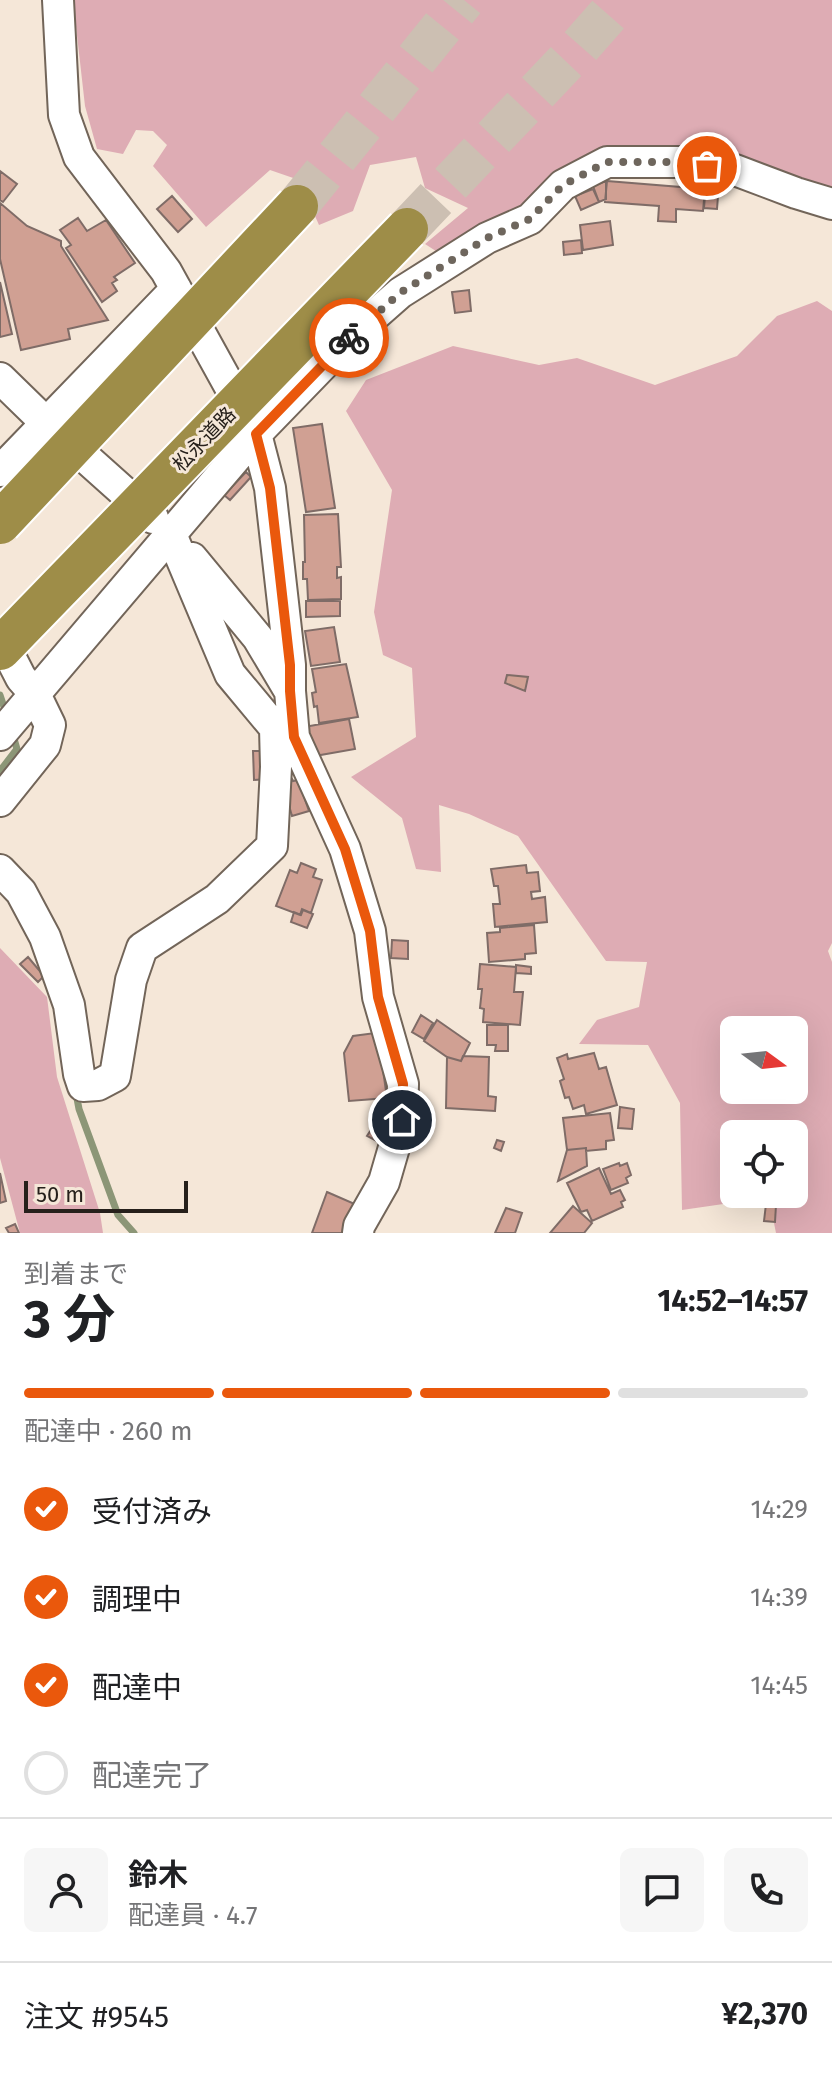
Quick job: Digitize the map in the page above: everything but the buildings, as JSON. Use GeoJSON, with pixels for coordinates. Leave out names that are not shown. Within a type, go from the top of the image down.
{"type":"FeatureCollection","features":[{"type":"Feature","properties":{"kind":"highway"},"geometry":{"type":"LineString","coordinates":[[0,523],[297,206]]}},
{"type":"Feature","properties":{"kind":"highway","name":"松永道路"},"geometry":{"type":"LineString","coordinates":[[0,649],[407,229]]}},
{"type":"Feature","properties":{"kind":"highway"},"geometry":{"type":"LineString","coordinates":[[18,687],[72,598],[204,438]]}},
{"type":"Feature","properties":{"kind":"street"},"geometry":{"type":"LineString","coordinates":[[58,0],[64,115],[79,157],[166,271],[256,434],[270,488],[290,665],[294,737],[345,849],[370,931],[378,997],[403,1084],[402,1120],[384,1182],[358,1233]]}},
{"type":"Feature","properties":{"kind":"street"},"geometry":{"type":"LineString","coordinates":[[18,687],[171,534],[256,434],[350,337],[400,293],[487,238],[530,219],[563,185],[607,162],[679,162],[735,170],[832,204]]}},
{"type":"Feature","properties":{"kind":"street"},"geometry":{"type":"LineString","coordinates":[[0,471],[176,289]]}},
{"type":"Feature","properties":{"kind":"street"},"geometry":{"type":"LineString","coordinates":[[0,378],[171,534],[258,638],[290,691]]}},
{"type":"Feature","properties":{"kind":"street"},"geometry":{"type":"LineString","coordinates":[[0,870],[21,892],[45,937],[69,1005],[83,1086],[98,1085],[115,1076],[131,980],[142,948],[217,899],[272,846],[275,728],[230,674],[171,534]]}},
{"type":"Feature","properties":{"kind":"street"},"geometry":{"type":"LineString","coordinates":[[0,637],[21,678],[0,735]]}},
{"type":"Feature","properties":{"kind":"street"},"geometry":{"type":"LineString","coordinates":[[0,801],[45,745],[50,725],[18,687]]}},
{"type":"Feature","properties":{"kind":"shaded area"},"geometry":{"type":"Polygon","coordinates":[[[73,0],[832,0],[832,200],[681,150],[527,207],[439,253],[425,244],[468,208],[425,188],[416,157],[370,165],[353,211],[319,225],[299,180],[270,170],[206,227],[153,166],[167,145],[153,131],[136,130],[123,154],[97,149],[85,106],[73,0]]]}},
{"type":"Feature","properties":{"kind":"shaded area"},"geometry":{"type":"Polygon","coordinates":[[[817,301],[832,311],[832,943],[828,951],[832,962],[832,1233],[776,1233],[771,1208],[808,1208],[808,1120],[720,1120],[720,1204],[682,1210],[680,1103],[648,1045],[579,1044],[597,1020],[639,1007],[647,962],[606,961],[518,836],[469,814],[439,805],[441,872],[416,869],[402,818],[351,777],[416,737],[412,668],[383,655],[374,612],[392,490],[346,411],[366,380],[453,346],[539,365],[577,358],[655,385],[737,356],[777,316],[817,301]]]}},
{"type":"Feature","properties":{"kind":"shaded area"},"geometry":{"type":"Polygon","coordinates":[[[0,948],[47,997],[57,1077],[100,1213],[103,1233],[20,1233],[0,1158],[0,948]]]}},
{"type":"Feature","properties":{"kind":"waterway"},"geometry":{"type":"LineString","coordinates":[[0,695],[7,716]]}},
{"type":"Feature","properties":{"kind":"waterway"},"geometry":{"type":"LineString","coordinates":[[0,771],[17,749],[12,732]]}},
{"type":"Feature","properties":{"kind":"waterway"},"geometry":{"type":"LineString","coordinates":[[76,1093],[118,1215],[134,1233]]}},
{"type":"Feature","properties":{"kind":"tunnel"},"geometry":{"type":"LineString","coordinates":[[297,206],[464,0]]}},
{"type":"Feature","properties":{"kind":"tunnel"},"geometry":{"type":"LineString","coordinates":[[407,229],[621,0]]}},
{"type":"Feature","properties":{"kind":"way so far"},"geometry":{"type":"LineString","coordinates":[[349,338],[400,293],[487,238],[530,219],[563,185],[607,162],[679,162],[707,166]]}},
{"type":"Feature","properties":{"kind":"route"},"geometry":{"type":"LineString","coordinates":[[349,338],[256,434],[270,488],[290,665],[294,737],[345,849],[370,931],[378,997],[403,1084],[402,1120]]}}]}
